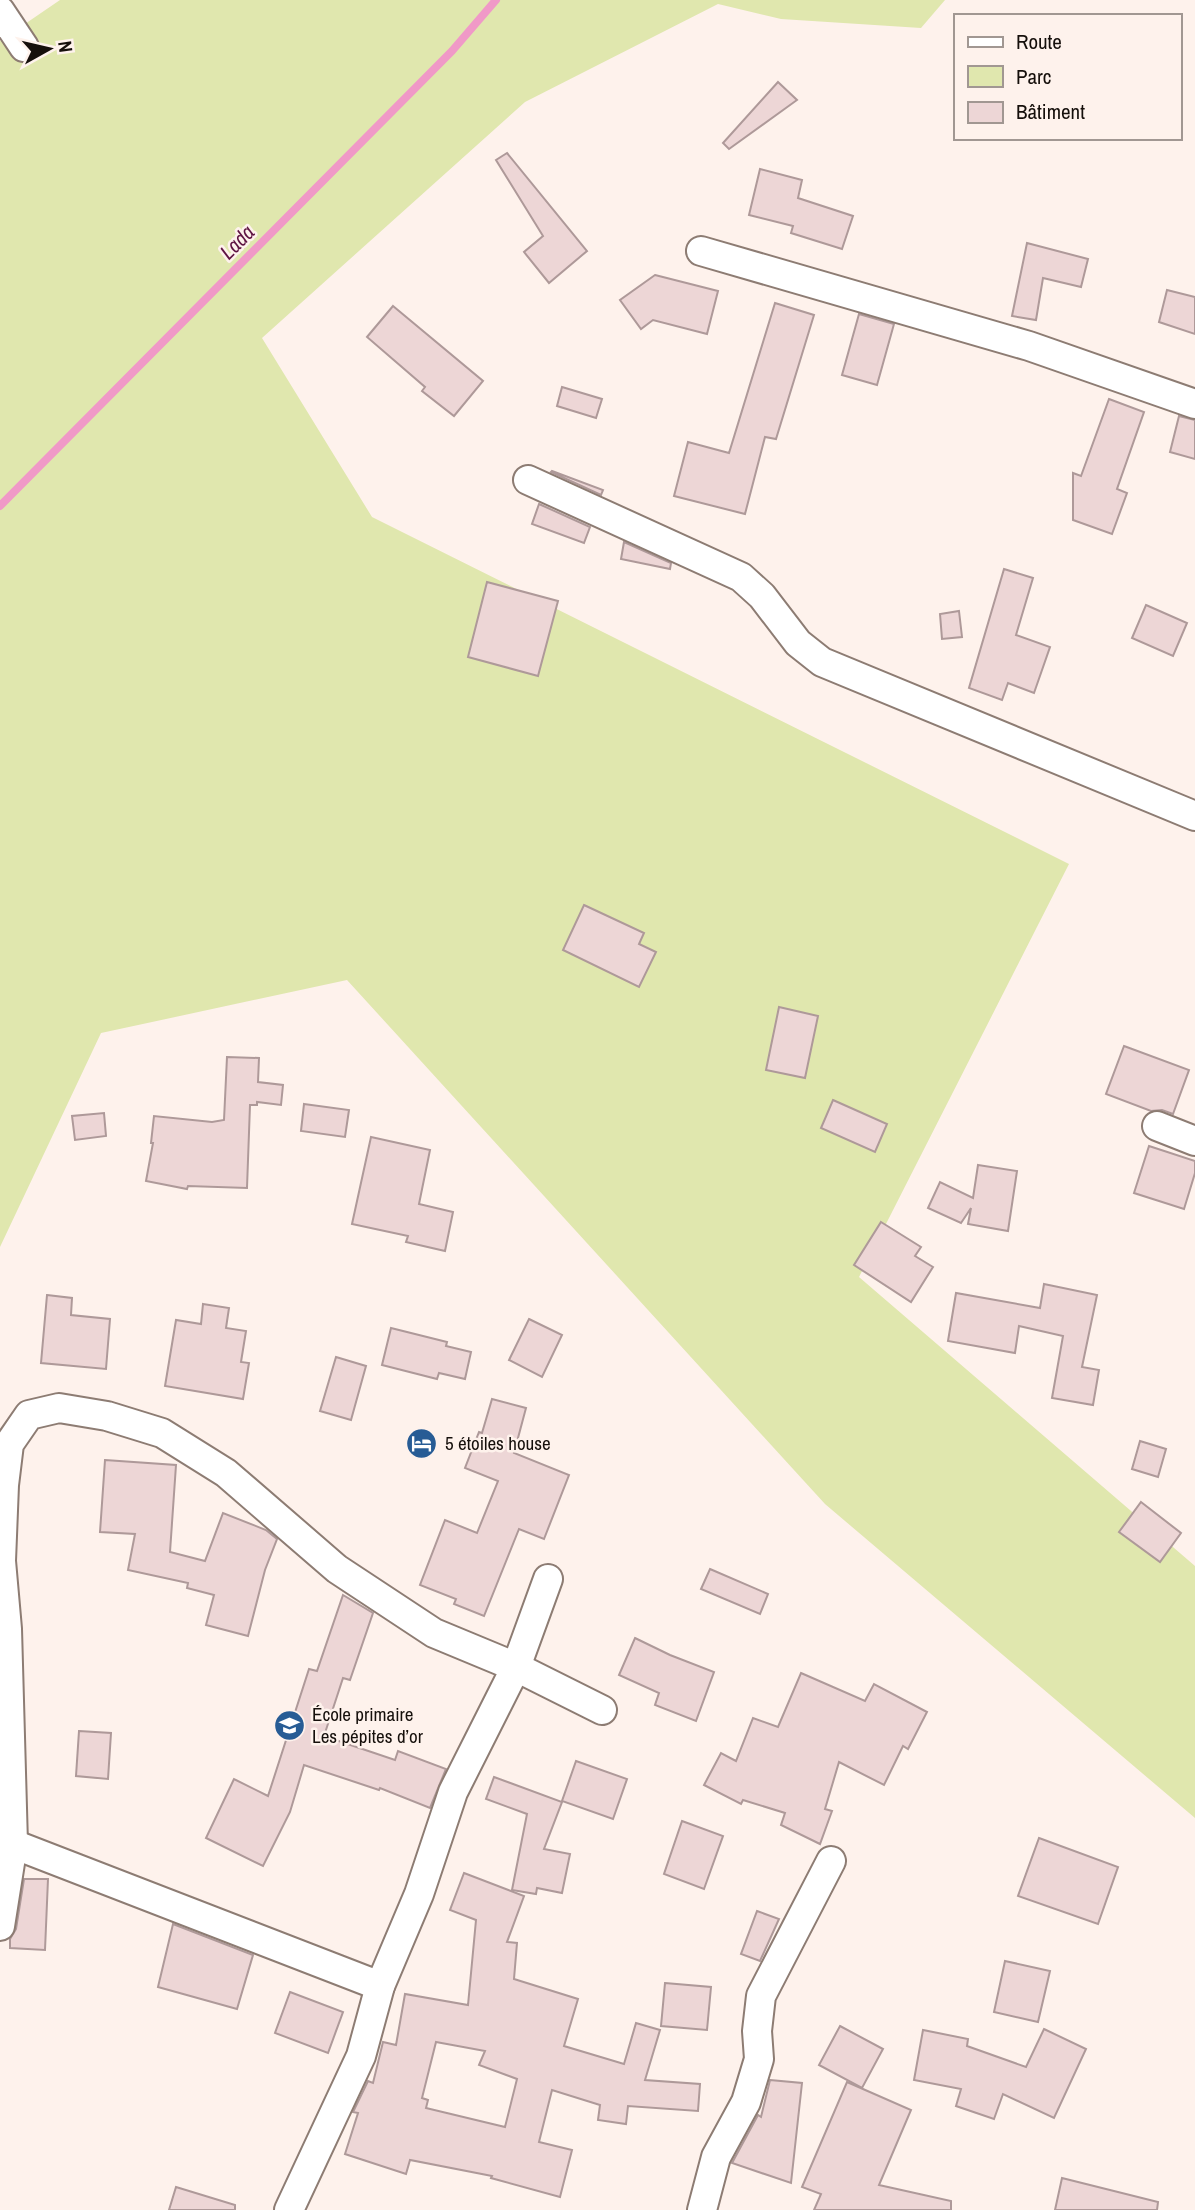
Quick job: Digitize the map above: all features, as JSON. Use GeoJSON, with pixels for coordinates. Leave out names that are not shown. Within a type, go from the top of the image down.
{"type":"FeatureCollection","features":[{"type":"Feature","properties":{"kind":"street"},"geometry":{"type":"LineString","coordinates":[[0,11],[24,47]]}},
{"type":"Feature","properties":{"kind":"street"},"geometry":{"type":"LineString","coordinates":[[701,251],[1030,346],[1195,404]]}},
{"type":"Feature","properties":{"kind":"street"},"geometry":{"type":"LineString","coordinates":[[528,480],[741,577],[762,596],[798,643],[822,662],[1195,816]]}},
{"type":"Feature","properties":{"kind":"street"},"geometry":{"type":"LineString","coordinates":[[1157,1126],[1195,1141]]}},
{"type":"Feature","properties":{"kind":"street"},"geometry":{"type":"LineString","coordinates":[[0,1926],[13,1844],[7,1629],[1,1561],[4,1485],[9,1444],[29,1415],[59,1408],[107,1416],[162,1433],[226,1473],[337,1569],[434,1633],[516,1667],[603,1710]]}},
{"type":"Feature","properties":{"kind":"street"},"geometry":{"type":"LineString","coordinates":[[289,2210],[361,2056],[380,1986],[419,1894],[453,1792],[516,1667],[548,1579]]}},
{"type":"Feature","properties":{"kind":"street"},"geometry":{"type":"LineString","coordinates":[[13,1844],[380,1986]]}},
{"type":"Feature","properties":{"kind":"street"},"geometry":{"type":"LineString","coordinates":[[702,2210],[716,2157],[746,2102],[759,2059],[757,2031],[761,1996],[831,1861]]}},
{"type":"Feature","properties":{"kind":"green space"},"geometry":{"type":"Polygon","coordinates":[[[60,0],[945,0],[921,28],[781,19],[718,4],[525,102],[262,338],[372,517],[1069,864],[859,1277],[1195,1566],[1195,1818],[825,1504],[347,980],[101,1033],[0,1247],[0,41],[60,0]]]}},
{"type":"Feature","properties":{"kind":"building"},"geometry":{"type":"Polygon","coordinates":[[[778,82],[797,100],[729,149],[723,143],[778,82]]]}},
{"type":"Feature","properties":{"kind":"building"},"geometry":{"type":"Polygon","coordinates":[[[507,153],[587,251],[549,283],[524,252],[543,236],[496,160],[507,153]]]}},
{"type":"Feature","properties":{"kind":"building"},"geometry":{"type":"Polygon","coordinates":[[[760,169],[802,180],[798,198],[853,216],[842,249],[791,233],[793,226],[749,215],[760,169]]]}},
{"type":"Feature","properties":{"kind":"building"},"geometry":{"type":"Polygon","coordinates":[[[1027,243],[1088,259],[1081,287],[1043,278],[1036,320],[1012,316],[1027,243]]]}},
{"type":"Feature","properties":{"kind":"building"},"geometry":{"type":"Polygon","coordinates":[[[655,275],[718,291],[707,334],[653,320],[641,329],[620,300],[655,275]]]}},
{"type":"Feature","properties":{"kind":"building"},"geometry":{"type":"Polygon","coordinates":[[[1167,290],[1195,297],[1195,334],[1159,322],[1167,290]]]}},
{"type":"Feature","properties":{"kind":"building"},"geometry":{"type":"Polygon","coordinates":[[[775,303],[814,315],[776,439],[765,437],[745,514],[674,496],[688,442],[729,453],[775,303]]]}},
{"type":"Feature","properties":{"kind":"building"},"geometry":{"type":"Polygon","coordinates":[[[393,306],[483,381],[454,416],[422,391],[425,387],[367,337],[393,306]]]}},
{"type":"Feature","properties":{"kind":"building"},"geometry":{"type":"Polygon","coordinates":[[[859,314],[894,324],[877,385],[842,375],[859,314]]]}},
{"type":"Feature","properties":{"kind":"building"},"geometry":{"type":"Polygon","coordinates":[[[562,387],[602,399],[596,418],[557,406],[562,387]]]}},
{"type":"Feature","properties":{"kind":"building"},"geometry":{"type":"Polygon","coordinates":[[[1109,399],[1144,412],[1117,489],[1127,493],[1112,534],[1073,520],[1073,473],[1081,476],[1109,399]]]}},
{"type":"Feature","properties":{"kind":"building"},"geometry":{"type":"Polygon","coordinates":[[[1179,416],[1195,420],[1195,459],[1170,452],[1179,416]]]}},
{"type":"Feature","properties":{"kind":"building"},"geometry":{"type":"Polygon","coordinates":[[[551,472],[603,490],[601,495],[551,472]]]}},
{"type":"Feature","properties":{"kind":"building"},"geometry":{"type":"Polygon","coordinates":[[[539,504],[590,527],[584,543],[532,524],[539,504]]]}},
{"type":"Feature","properties":{"kind":"building"},"geometry":{"type":"Polygon","coordinates":[[[624,542],[671,563],[670,569],[621,559],[624,542]]]}},
{"type":"Feature","properties":{"kind":"building"},"geometry":{"type":"Polygon","coordinates":[[[1004,569],[1033,578],[1016,635],[1050,647],[1034,693],[1008,683],[1002,700],[969,688],[1004,569]]]}},
{"type":"Feature","properties":{"kind":"building"},"geometry":{"type":"Polygon","coordinates":[[[487,582],[558,601],[538,676],[468,657],[487,582]]]}},
{"type":"Feature","properties":{"kind":"building"},"geometry":{"type":"Polygon","coordinates":[[[1146,605],[1187,623],[1173,656],[1132,638],[1146,605]]]}},
{"type":"Feature","properties":{"kind":"building"},"geometry":{"type":"Polygon","coordinates":[[[959,611],[962,637],[942,639],[940,614],[959,611]]]}},
{"type":"Feature","properties":{"kind":"building"},"geometry":{"type":"Polygon","coordinates":[[[584,905],[644,933],[639,944],[656,952],[639,987],[563,950],[584,905]]]}},
{"type":"Feature","properties":{"kind":"building"},"geometry":{"type":"Polygon","coordinates":[[[779,1007],[818,1016],[805,1078],[766,1070],[779,1007]]]}},
{"type":"Feature","properties":{"kind":"building"},"geometry":{"type":"Polygon","coordinates":[[[1124,1046],[1189,1070],[1173,1114],[1162,1110],[1151,1111],[1106,1094],[1124,1046]]]}},
{"type":"Feature","properties":{"kind":"building"},"geometry":{"type":"Polygon","coordinates":[[[227,1057],[259,1058],[258,1082],[283,1085],[281,1105],[257,1102],[257,1105],[250,1105],[247,1188],[188,1186],[187,1189],[146,1181],[153,1143],[154,1116],[212,1122],[224,1120],[227,1057]]]}},
{"type":"Feature","properties":{"kind":"building"},"geometry":{"type":"Polygon","coordinates":[[[833,1100],[887,1124],[875,1152],[821,1128],[833,1100]]]}},
{"type":"Feature","properties":{"kind":"building"},"geometry":{"type":"Polygon","coordinates":[[[304,1104],[349,1110],[345,1137],[301,1131],[304,1104]]]}},
{"type":"Feature","properties":{"kind":"building"},"geometry":{"type":"Polygon","coordinates":[[[104,1113],[106,1136],[75,1140],[72,1116],[104,1113]]]}},
{"type":"Feature","properties":{"kind":"building"},"geometry":{"type":"Polygon","coordinates":[[[371,1137],[430,1150],[419,1204],[453,1212],[445,1251],[406,1242],[408,1236],[352,1224],[371,1137]]]}},
{"type":"Feature","properties":{"kind":"building"},"geometry":{"type":"Polygon","coordinates":[[[1149,1146],[1195,1161],[1195,1173],[1184,1209],[1134,1193],[1149,1146]]]}},
{"type":"Feature","properties":{"kind":"building"},"geometry":{"type":"Polygon","coordinates":[[[978,1165],[1017,1171],[1008,1231],[968,1224],[971,1208],[961,1223],[928,1208],[940,1182],[973,1198],[978,1165]]]}},
{"type":"Feature","properties":{"kind":"building"},"geometry":{"type":"Polygon","coordinates":[[[881,1222],[921,1247],[915,1256],[933,1267],[911,1302],[854,1265],[881,1222]]]}},
{"type":"Feature","properties":{"kind":"building"},"geometry":{"type":"Polygon","coordinates":[[[1044,1284],[1097,1295],[1082,1367],[1099,1370],[1093,1405],[1052,1398],[1063,1336],[1019,1326],[1015,1353],[948,1341],[956,1293],[1040,1308],[1044,1284]]]}},
{"type":"Feature","properties":{"kind":"building"},"geometry":{"type":"Polygon","coordinates":[[[47,1295],[72,1298],[71,1315],[110,1319],[106,1369],[41,1363],[47,1295]]]}},
{"type":"Feature","properties":{"kind":"building"},"geometry":{"type":"Polygon","coordinates":[[[203,1304],[229,1308],[226,1328],[246,1331],[241,1362],[249,1363],[243,1399],[165,1386],[176,1320],[201,1324],[203,1304]]]}},
{"type":"Feature","properties":{"kind":"building"},"geometry":{"type":"Polygon","coordinates":[[[529,1319],[562,1335],[542,1377],[509,1360],[529,1319]]]}},
{"type":"Feature","properties":{"kind":"building"},"geometry":{"type":"Polygon","coordinates":[[[391,1328],[447,1342],[446,1346],[471,1352],[465,1379],[439,1373],[437,1379],[382,1365],[391,1328]]]}},
{"type":"Feature","properties":{"kind":"building"},"geometry":{"type":"Polygon","coordinates":[[[336,1357],[366,1366],[351,1420],[320,1411],[336,1357]]]}},
{"type":"Feature","properties":{"kind":"building"},"geometry":{"type":"Polygon","coordinates":[[[492,1399],[526,1408],[514,1453],[569,1475],[544,1539],[519,1529],[484,1616],[454,1604],[456,1599],[420,1585],[445,1520],[477,1533],[498,1481],[465,1468],[479,1432],[482,1433],[492,1399]]]}},
{"type":"Feature","properties":{"kind":"building"},"geometry":{"type":"Polygon","coordinates":[[[1140,1441],[1166,1449],[1158,1477],[1132,1469],[1140,1441]]]}},
{"type":"Feature","properties":{"kind":"building"},"geometry":{"type":"Polygon","coordinates":[[[105,1460],[176,1465],[170,1552],[205,1561],[223,1513],[266,1530],[277,1539],[265,1570],[248,1636],[206,1625],[214,1595],[187,1588],[188,1583],[128,1570],[135,1534],[100,1532],[105,1460]]]}},
{"type":"Feature","properties":{"kind":"building"},"geometry":{"type":"Polygon","coordinates":[[[1141,1502],[1181,1533],[1160,1562],[1119,1532],[1141,1502]]]}},
{"type":"Feature","properties":{"kind":"building"},"geometry":{"type":"Polygon","coordinates":[[[710,1569],[768,1594],[760,1614],[701,1589],[710,1569]]]}},
{"type":"Feature","properties":{"kind":"building"},"geometry":{"type":"Polygon","coordinates":[[[343,1595],[373,1613],[350,1680],[343,1678],[324,1736],[395,1760],[398,1751],[446,1769],[430,1808],[380,1788],[379,1790],[304,1765],[290,1812],[263,1866],[206,1838],[234,1779],[268,1796],[309,1669],[317,1671],[343,1595]]]}},
{"type":"Feature","properties":{"kind":"building"},"geometry":{"type":"Polygon","coordinates":[[[635,1638],[714,1672],[696,1721],[655,1705],[659,1693],[619,1675],[635,1638]]]}},
{"type":"Feature","properties":{"kind":"building"},"geometry":{"type":"Polygon","coordinates":[[[801,1673],[865,1701],[874,1684],[927,1712],[908,1749],[903,1746],[884,1785],[839,1762],[825,1809],[832,1811],[820,1844],[781,1825],[785,1813],[743,1800],[741,1804],[704,1785],[721,1753],[736,1761],[753,1718],[778,1727],[801,1673]]]}},
{"type":"Feature","properties":{"kind":"building"},"geometry":{"type":"Polygon","coordinates":[[[79,1731],[111,1733],[108,1779],[76,1776],[79,1731]]]}},
{"type":"Feature","properties":{"kind":"building"},"geometry":{"type":"Polygon","coordinates":[[[576,1761],[627,1779],[613,1819],[562,1801],[576,1761]]]}},
{"type":"Feature","properties":{"kind":"building"},"geometry":{"type":"Polygon","coordinates":[[[494,1777],[562,1802],[544,1849],[570,1854],[562,1893],[537,1888],[536,1894],[512,1890],[527,1814],[486,1799],[494,1777]]]}},
{"type":"Feature","properties":{"kind":"building"},"geometry":{"type":"Polygon","coordinates":[[[682,1821],[723,1836],[704,1889],[664,1874],[682,1821]]]}},
{"type":"Feature","properties":{"kind":"building"},"geometry":{"type":"Polygon","coordinates":[[[1039,1838],[1118,1867],[1098,1924],[1018,1896],[1039,1838]]]}},
{"type":"Feature","properties":{"kind":"building"},"geometry":{"type":"Polygon","coordinates":[[[464,1873],[524,1896],[507,1942],[517,1943],[514,1979],[578,1999],[564,2046],[624,2064],[636,2023],[660,2030],[645,2080],[700,2084],[698,2111],[628,2106],[626,2124],[598,2120],[600,2105],[552,2090],[539,2142],[572,2150],[560,2197],[491,2178],[492,2176],[410,2160],[406,2174],[345,2154],[358,2113],[353,2112],[368,2081],[373,2083],[383,2042],[396,2045],[405,1994],[468,2005],[476,1920],[450,1910],[464,1873]],[[436,2042],[422,2098],[428,2100],[426,2108],[505,2127],[517,2079],[479,2065],[485,2051],[436,2042]]]}},
{"type":"Feature","properties":{"kind":"building"},"geometry":{"type":"Polygon","coordinates":[[[24,1879],[48,1879],[45,1950],[10,1948],[10,1939],[16,1929],[24,1879]]]}},
{"type":"Feature","properties":{"kind":"building"},"geometry":{"type":"Polygon","coordinates":[[[757,1911],[779,1919],[760,1961],[741,1954],[757,1911]]]}},
{"type":"Feature","properties":{"kind":"building"},"geometry":{"type":"Polygon","coordinates":[[[173,1924],[253,1955],[237,2009],[158,1987],[173,1924]]]}},
{"type":"Feature","properties":{"kind":"building"},"geometry":{"type":"Polygon","coordinates":[[[1005,1961],[1050,1971],[1038,2022],[994,2012],[1005,1961]]]}},
{"type":"Feature","properties":{"kind":"building"},"geometry":{"type":"Polygon","coordinates":[[[665,1983],[711,1987],[707,2030],[661,2026],[665,1983]]]}},
{"type":"Feature","properties":{"kind":"building"},"geometry":{"type":"Polygon","coordinates":[[[290,1992],[343,2012],[328,2053],[275,2033],[290,1992]]]}},
{"type":"Feature","properties":{"kind":"building"},"geometry":{"type":"Polygon","coordinates":[[[840,2026],[883,2049],[862,2088],[819,2065],[840,2026]]]}},
{"type":"Feature","properties":{"kind":"building"},"geometry":{"type":"Polygon","coordinates":[[[1044,2029],[1086,2049],[1054,2118],[1003,2094],[994,2119],[956,2106],[961,2089],[914,2080],[923,2030],[968,2039],[967,2046],[1026,2067],[1044,2029]]]}},
{"type":"Feature","properties":{"kind":"building"},"geometry":{"type":"Polygon","coordinates":[[[770,2080],[802,2083],[791,2183],[732,2163],[758,2115],[761,2117],[770,2080]]]}},
{"type":"Feature","properties":{"kind":"building"},"geometry":{"type":"Polygon","coordinates":[[[847,2082],[911,2110],[879,2185],[951,2201],[951,2210],[814,2210],[821,2194],[802,2187],[847,2082]]]}},
{"type":"Feature","properties":{"kind":"building"},"geometry":{"type":"Polygon","coordinates":[[[1062,2178],[1158,2202],[1157,2210],[1055,2210],[1062,2178]]]}},
{"type":"Feature","properties":{"kind":"building"},"geometry":{"type":"Polygon","coordinates":[[[176,2187],[235,2205],[235,2210],[169,2210],[176,2187]]]}},
{"type":"Feature","properties":{"kind":"waterway","name":"Lada"},"geometry":{"type":"LineString","coordinates":[[0,506],[452,51],[496,0]]}},
{"type":"Feature","properties":{"kind":"place","name":"5 étoiles house"},"geometry":{"type":"Point","coordinates":[422,1443]}},
{"type":"Feature","properties":{"kind":"place","name":"École primaire Les pépites d’or"},"geometry":{"type":"Point","coordinates":[289,1725]}}]}
